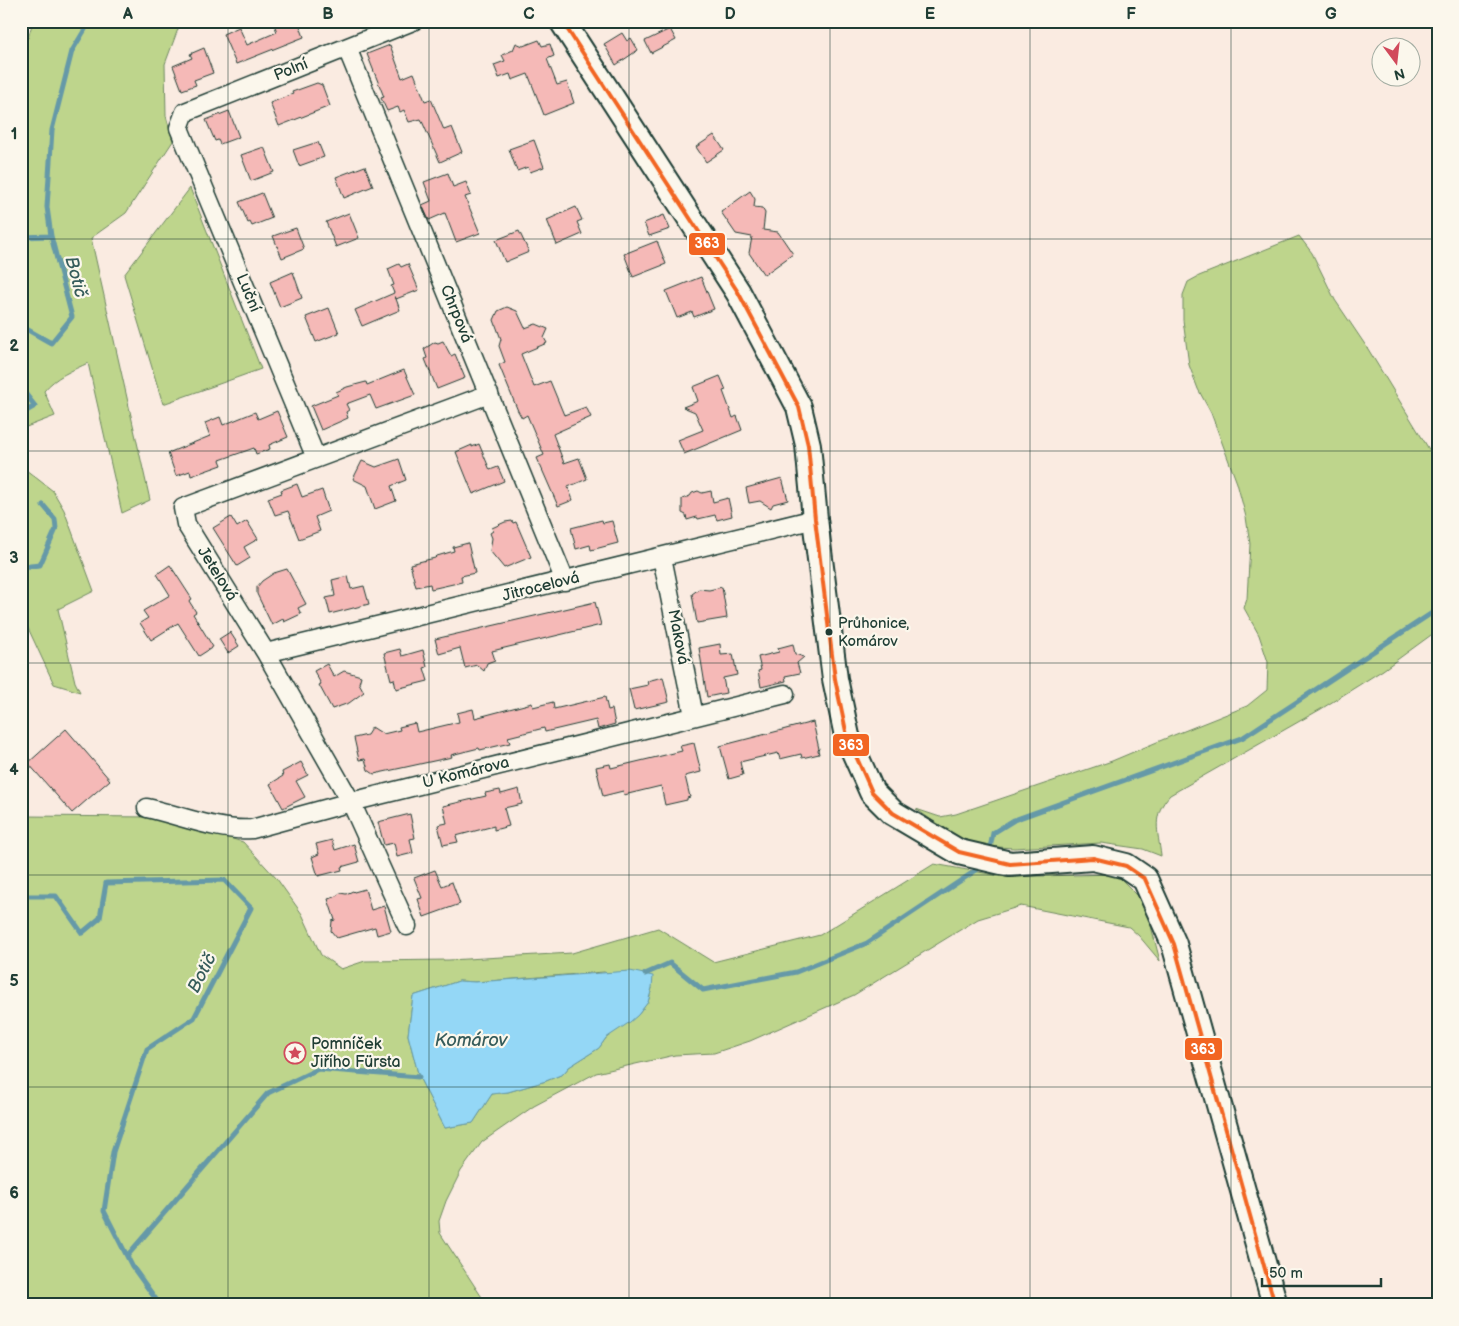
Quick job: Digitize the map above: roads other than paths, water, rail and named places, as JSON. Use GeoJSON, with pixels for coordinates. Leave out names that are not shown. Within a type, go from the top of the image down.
{"type":"FeatureCollection","features":[{"type":"Feature","properties":{"kind":"street","name":"Polní"},"geometry":{"type":"LineString","coordinates":[[179,128],[185,112],[413,21]]}},
{"type":"Feature","properties":{"kind":"street"},"geometry":{"type":"LineString","coordinates":[[562,21],[738,292],[799,407],[808,445],[815,519],[835,678],[847,736],[872,792],[893,813],[959,852],[1010,864],[1093,858],[1126,866],[1145,879],[1174,944],[1275,1305]]}},
{"type":"Feature","properties":{"kind":"street","name":"Chrpová"},"geometry":{"type":"LineString","coordinates":[[347,48],[565,581]]}},
{"type":"Feature","properties":{"kind":"street","name":"Luční"},"geometry":{"type":"LineString","coordinates":[[179,128],[316,458]]}},
{"type":"Feature","properties":{"kind":"street","name":"Jetelová"},"geometry":{"type":"LineString","coordinates":[[407,926],[351,802],[266,653],[186,524],[183,508],[489,394]]}},
{"type":"Feature","properties":{"kind":"street","name":"Jitrocelová"},"geometry":{"type":"LineString","coordinates":[[266,653],[662,558],[815,519]]}},
{"type":"Feature","properties":{"kind":"street","name":"Maková"},"geometry":{"type":"LineString","coordinates":[[662,558],[694,716]]}},
{"type":"Feature","properties":{"kind":"street","name":"U Komárova"},"geometry":{"type":"LineString","coordinates":[[147,808],[220,827],[241,830],[252,829],[351,802],[785,694]]}},
{"type":"Feature","properties":{"kind":"water","name":"Komárov"},"geometry":{"type":"Polygon","coordinates":[[[630,971],[653,976],[648,1002],[630,1022],[606,1038],[599,1048],[569,1067],[563,1074],[508,1092],[492,1094],[473,1123],[445,1128],[419,1077],[408,1035],[413,996],[459,981],[475,982],[630,971]]]}},
{"type":"Feature","properties":{"kind":"waterway"},"geometry":{"type":"LineString","coordinates":[[51,236],[47,207],[52,130],[72,51],[90,21]]}},
{"type":"Feature","properties":{"kind":"waterway","name":"Botič"},"geometry":{"type":"LineString","coordinates":[[21,237],[51,236],[72,317],[51,343],[21,326]]}},
{"type":"Feature","properties":{"kind":"waterway","name":"Botič"},"geometry":{"type":"LineString","coordinates":[[21,388],[35,406],[21,414]]}},
{"type":"Feature","properties":{"kind":"waterway"},"geometry":{"type":"LineString","coordinates":[[21,567],[40,565],[56,529],[55,519],[43,505]]}},
{"type":"Feature","properties":{"kind":"waterway"},"geometry":{"type":"LineString","coordinates":[[989,853],[993,833],[1014,820],[1242,738],[1438,609]]}},
{"type":"Feature","properties":{"kind":"waterway"},"geometry":{"type":"LineString","coordinates":[[645,974],[670,963],[703,990],[796,972],[867,943],[984,865]]}},
{"type":"Feature","properties":{"kind":"waterway","name":"Botič"},"geometry":{"type":"LineString","coordinates":[[21,896],[56,896],[82,933],[100,918],[106,883],[224,880],[251,908],[194,1018],[147,1049],[113,1152],[104,1211],[132,1266],[160,1305]]}},
{"type":"Feature","properties":{"kind":"waterway"},"geometry":{"type":"LineString","coordinates":[[127,1256],[268,1093],[318,1069],[419,1077]]}},
{"type":"Feature","properties":{"kind":"place","name":"Průhonice, Komárov"},"geometry":{"type":"Point","coordinates":[829,632]}},
{"type":"Feature","properties":{"kind":"place","name":"Pomníček Jiřího Fürsta"},"geometry":{"type":"Point","coordinates":[295,1053]}}]}
